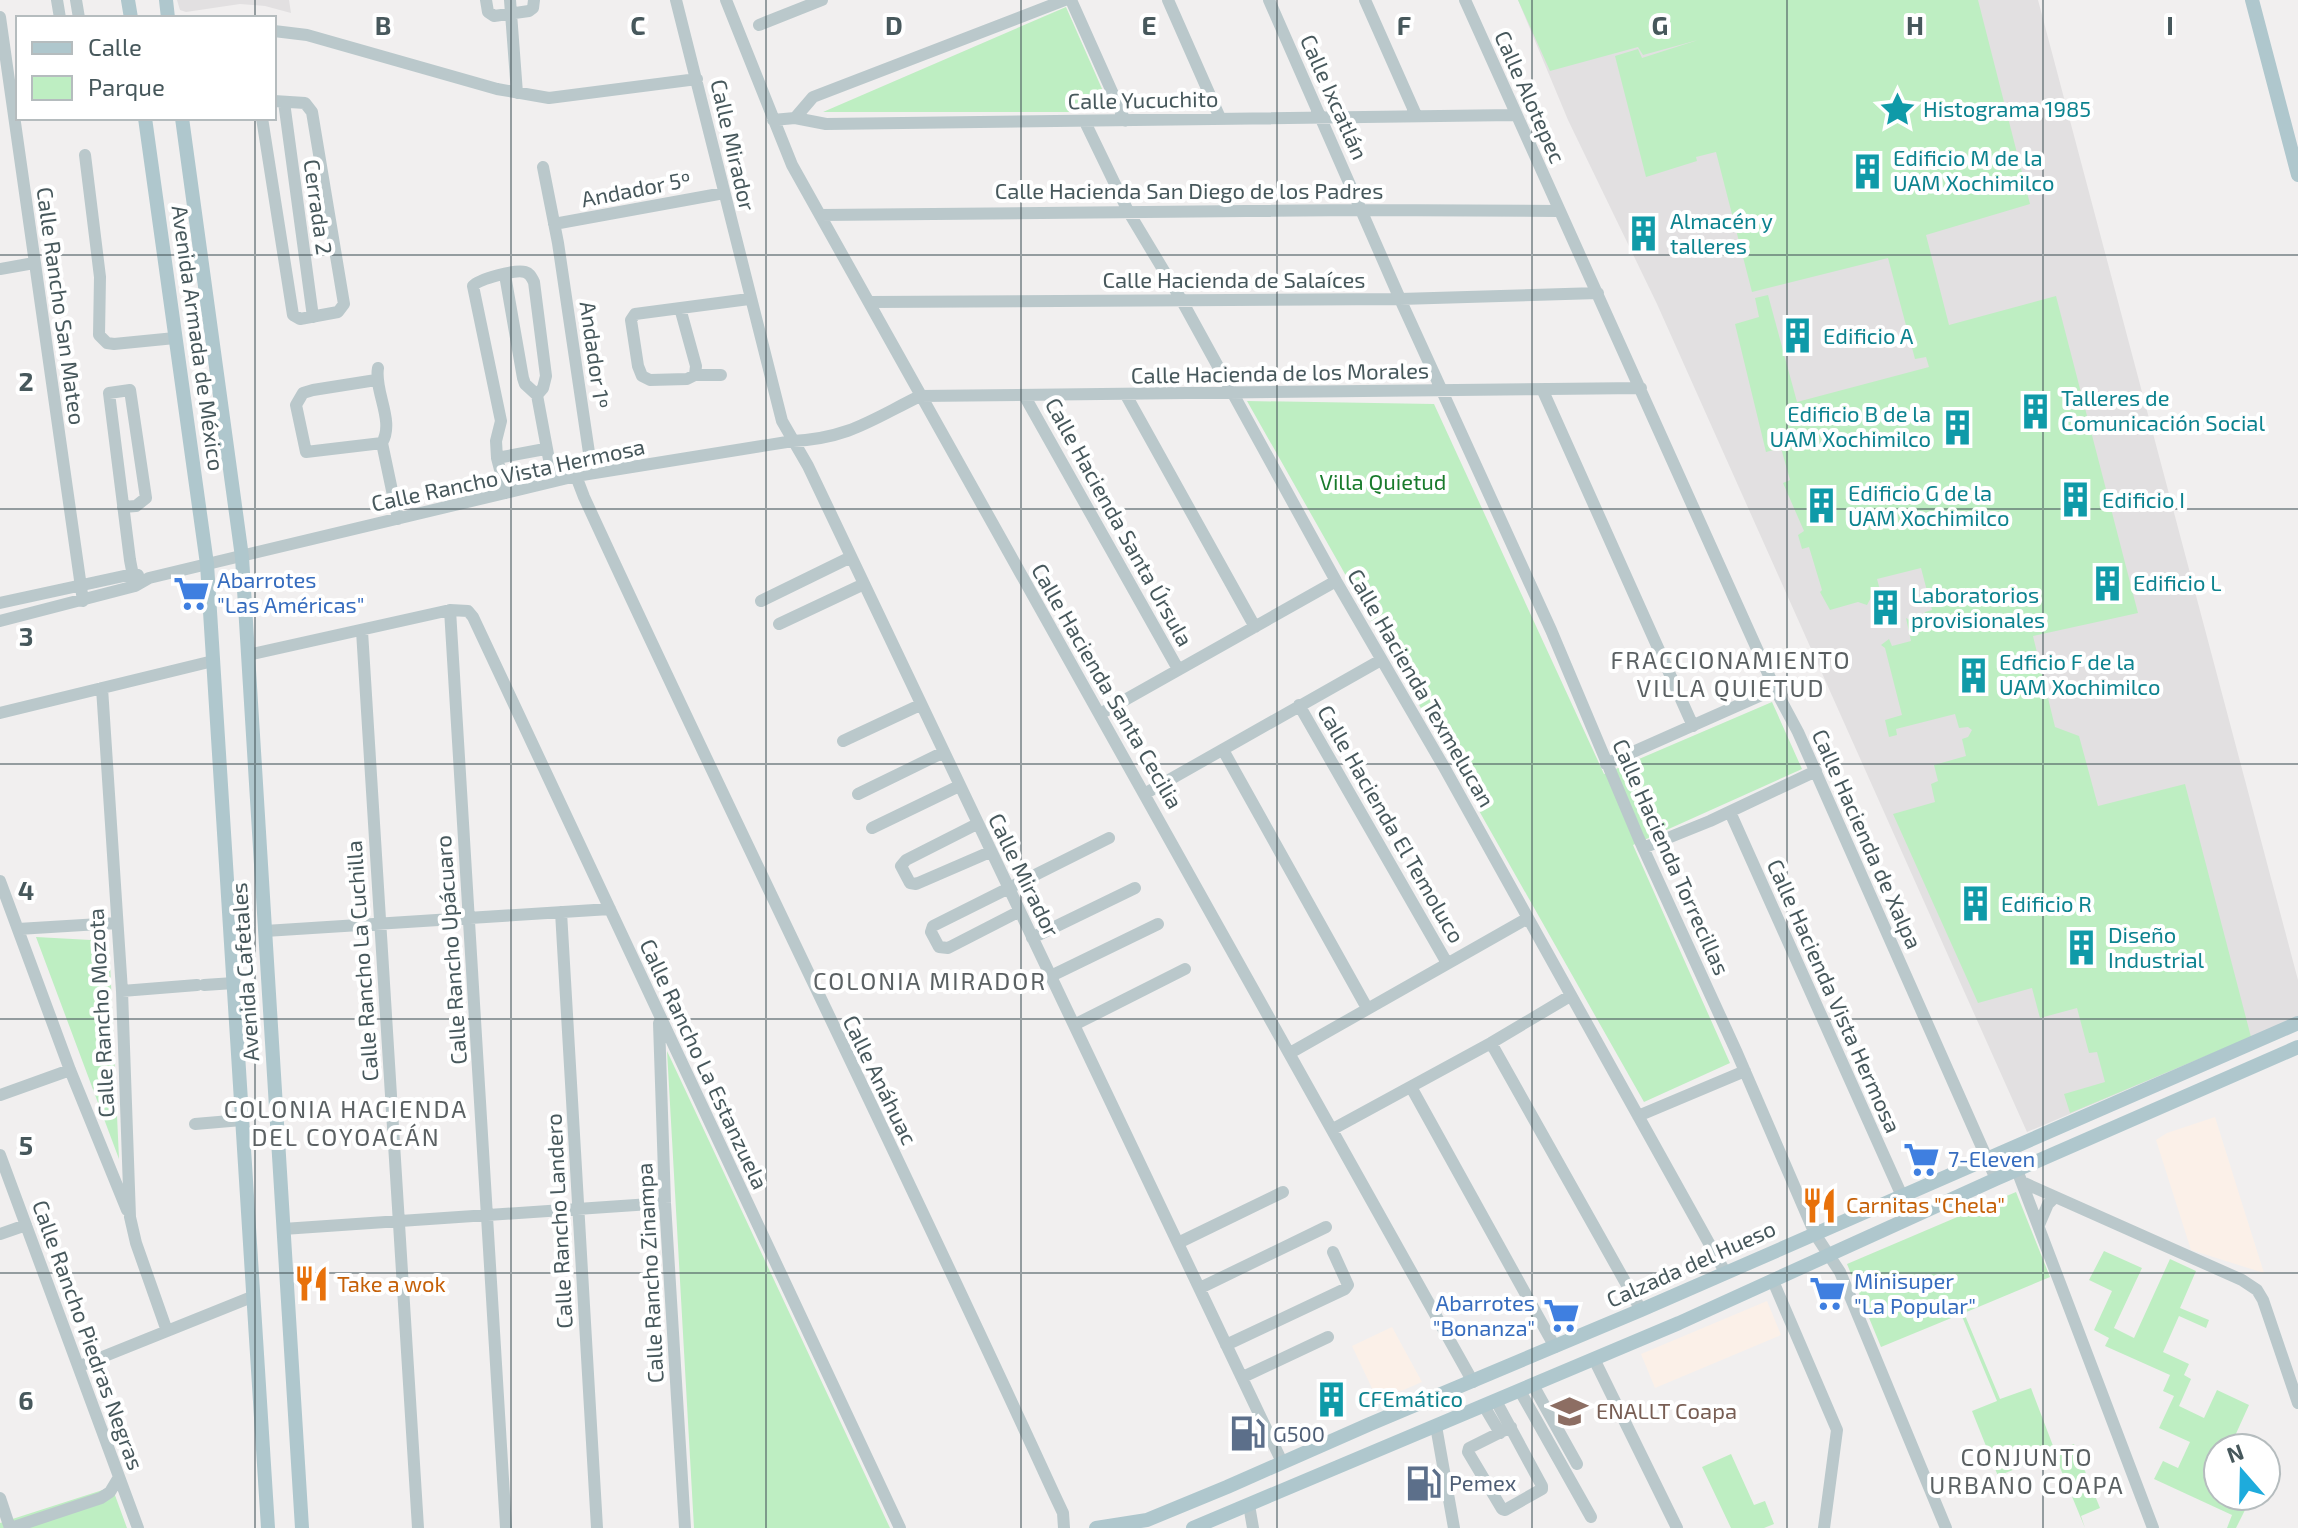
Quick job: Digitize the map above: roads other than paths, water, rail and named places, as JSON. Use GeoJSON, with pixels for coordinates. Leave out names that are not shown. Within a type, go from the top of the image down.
{"type":"FeatureCollection","features":[{"type":"Feature","properties":{"kind":"main road"},"geometry":{"type":"LineString","coordinates":[[2252,0],[2298,175]]}},
{"type":"Feature","properties":{"kind":"main road","name":"Avenida Armada de México"},"geometry":{"type":"LineString","coordinates":[[145,120],[207,564]]}},
{"type":"Feature","properties":{"kind":"main road","name":"Avenida Armada de México"},"geometry":{"type":"LineString","coordinates":[[182,120],[242,557]]}},
{"type":"Feature","properties":{"kind":"main road","name":"Avenida Cafetales"},"geometry":{"type":"LineString","coordinates":[[242,557],[302,1528]]}},
{"type":"Feature","properties":{"kind":"main road","name":"Avenida Cafetales"},"geometry":{"type":"LineString","coordinates":[[207,564],[268,1528]]}},
{"type":"Feature","properties":{"kind":"main road","name":"Calzada del Hueso"},"geometry":{"type":"LineString","coordinates":[[1096,1528],[1147,1520],[1641,1310],[2298,1023]]}},
{"type":"Feature","properties":{"kind":"main road"},"geometry":{"type":"LineString","coordinates":[[1193,1528],[1594,1359],[1830,1256],[1996,1179],[2020,1176],[2298,1047]]}},
{"type":"Feature","properties":{"kind":"street"},"geometry":{"type":"LineString","coordinates":[[486,0],[488,12],[494,16],[529,11],[533,8],[534,0]]}},
{"type":"Feature","properties":{"kind":"street"},"geometry":{"type":"LineString","coordinates":[[510,0],[517,93]]}},
{"type":"Feature","properties":{"kind":"street","name":"Calle Mirador"},"geometry":{"type":"LineString","coordinates":[[676,0],[782,421],[808,466],[1282,1462]]}},
{"type":"Feature","properties":{"kind":"street","name":"Calle Hacienda Santa Cecilia"},"geometry":{"type":"LineString","coordinates":[[726,0],[792,165],[1473,1382]]}},
{"type":"Feature","properties":{"kind":"street"},"geometry":{"type":"LineString","coordinates":[[759,25],[822,0]]}},
{"type":"Feature","properties":{"kind":"street"},"geometry":{"type":"LineString","coordinates":[[795,118],[813,97],[1065,0]]}},
{"type":"Feature","properties":{"kind":"street"},"geometry":{"type":"LineString","coordinates":[[1071,0],[1125,121]]}},
{"type":"Feature","properties":{"kind":"street"},"geometry":{"type":"LineString","coordinates":[[1168,0],[1220,118]]}},
{"type":"Feature","properties":{"kind":"street","name":"Calle Ixcatlán"},"geometry":{"type":"LineString","coordinates":[[1269,0],[1361,210]]}},
{"type":"Feature","properties":{"kind":"street"},"geometry":{"type":"LineString","coordinates":[[1365,0],[1416,115]]}},
{"type":"Feature","properties":{"kind":"street","name":"Calle Alotepec"},"geometry":{"type":"LineString","coordinates":[[1465,0],[1559,211]]}},
{"type":"Feature","properties":{"kind":"street","name":"Calle Rancho San Mateo"},"geometry":{"type":"LineString","coordinates":[[0,17],[16,112]]}},
{"type":"Feature","properties":{"kind":"street"},"geometry":{"type":"LineString","coordinates":[[276,31],[307,35],[517,93],[549,98],[697,79]]}},
{"type":"Feature","properties":{"kind":"street"},"geometry":{"type":"LineString","coordinates":[[262,120],[292,311],[300,319],[338,312],[344,304],[312,112],[305,103],[279,102]]}},
{"type":"Feature","properties":{"kind":"street","name":"Cerrada 2"},"geometry":{"type":"LineString","coordinates":[[279,102],[313,317]]}},
{"type":"Feature","properties":{"kind":"street","name":"Calle Yucuchito"},"geometry":{"type":"LineString","coordinates":[[773,120],[795,118],[826,124],[1515,115]]}},
{"type":"Feature","properties":{"kind":"street","name":"Calle Rancho San Mateo"},"geometry":{"type":"LineString","coordinates":[[17,120],[34,263],[83,601]]}},
{"type":"Feature","properties":{"kind":"street","name":"Calle Hacienda Texmelucan"},"geometry":{"type":"LineString","coordinates":[[1085,122],[1128,211],[1182,301],[1725,1272]]}},
{"type":"Feature","properties":{"kind":"street"},"geometry":{"type":"LineString","coordinates":[[85,155],[100,277],[98,329],[102,339],[114,344],[175,338]]}},
{"type":"Feature","properties":{"kind":"street","name":"Andador 1º"},"geometry":{"type":"LineString","coordinates":[[543,167],[558,243],[592,473]]}},
{"type":"Feature","properties":{"kind":"street","name":"Andador 5º"},"geometry":{"type":"LineString","coordinates":[[554,224],[724,193]]}},
{"type":"Feature","properties":{"kind":"street","name":"Calle Hacienda Torrecillas"},"geometry":{"type":"LineString","coordinates":[[1361,210],[1551,630],[1606,764],[1815,1234],[1840,1272],[1946,1528]]}},
{"type":"Feature","properties":{"kind":"street","name":"Calle Hacienda San Diego de los Padres"},"geometry":{"type":"LineString","coordinates":[[820,215],[1559,211]]}},
{"type":"Feature","properties":{"kind":"street","name":"Calle Hacienda de Xalpa"},"geometry":{"type":"LineString","coordinates":[[1559,211],[1775,689],[1816,771],[1996,1179]]}},
{"type":"Feature","properties":{"kind":"street"},"geometry":{"type":"LineString","coordinates":[[0,269],[34,263]]}},
{"type":"Feature","properties":{"kind":"street"},"geometry":{"type":"LineString","coordinates":[[506,493],[497,458],[496,441],[501,421],[473,286],[479,280],[523,271],[530,274],[534,282],[546,376],[543,388],[537,395]]}},
{"type":"Feature","properties":{"kind":"street"},"geometry":{"type":"LineString","coordinates":[[505,275],[525,384],[537,395],[553,481]]}},
{"type":"Feature","properties":{"kind":"street","name":"Calle Hacienda de Salaíces"},"geometry":{"type":"LineString","coordinates":[[870,302],[1400,299],[1598,293]]}},
{"type":"Feature","properties":{"kind":"street"},"geometry":{"type":"LineString","coordinates":[[721,375],[650,380],[642,376],[631,320],[635,314],[749,299]]}},
{"type":"Feature","properties":{"kind":"street"},"geometry":{"type":"LineString","coordinates":[[680,308],[696,366],[695,375]]}},
{"type":"Feature","properties":{"kind":"street"},"geometry":{"type":"LineString","coordinates":[[382,443],[306,452],[296,405],[303,393],[377,374],[386,426],[382,443],[398,519]]}},
{"type":"Feature","properties":{"kind":"street","name":"Calle Hacienda de los Morales"},"geometry":{"type":"LineString","coordinates":[[920,396],[1641,388]]}},
{"type":"Feature","properties":{"kind":"street"},"geometry":{"type":"LineString","coordinates":[[123,507],[136,506],[146,498],[130,390],[109,393],[123,507],[134,580]]}},
{"type":"Feature","properties":{"kind":"street"},"geometry":{"type":"LineString","coordinates":[[1543,391],[1693,726]]}},
{"type":"Feature","properties":{"kind":"street","name":"Calle Hacienda Santa Úrsula"},"geometry":{"type":"LineString","coordinates":[[1024,395],[1178,669]]}},
{"type":"Feature","properties":{"kind":"street"},"geometry":{"type":"LineString","coordinates":[[1126,395],[1255,627]]}},
{"type":"Feature","properties":{"kind":"street","name":"Calle Rancho Vista Hermosa"},"geometry":{"type":"LineString","coordinates":[[0,603],[80,585],[149,578],[576,476],[793,441],[820,440],[849,432],[920,396]]}},
{"type":"Feature","properties":{"kind":"street"},"geometry":{"type":"LineString","coordinates":[[497,458],[545,449]]}},
{"type":"Feature","properties":{"kind":"street","name":"Calle Anáhuac"},"geometry":{"type":"LineString","coordinates":[[576,476],[822,1005],[939,1242],[1063,1513],[1064,1528]]}},
{"type":"Feature","properties":{"kind":"street"},"geometry":{"type":"LineString","coordinates":[[761,601],[851,557]]}},
{"type":"Feature","properties":{"kind":"street","name":"Calle Rancho Vista Hermosa"},"geometry":{"type":"LineString","coordinates":[[0,621],[83,601],[134,580]]}},
{"type":"Feature","properties":{"kind":"street"},"geometry":{"type":"LineString","coordinates":[[1100,714],[1336,581]]}},
{"type":"Feature","properties":{"kind":"street"},"geometry":{"type":"LineString","coordinates":[[779,624],[864,584]]}},
{"type":"Feature","properties":{"kind":"street"},"geometry":{"type":"LineString","coordinates":[[248,655],[450,610]]}},
{"type":"Feature","properties":{"kind":"street","name":"Calle Rancho La Estanzuela"},"geometry":{"type":"LineString","coordinates":[[450,610],[468,611],[473,617],[900,1528]]}},
{"type":"Feature","properties":{"kind":"street","name":"Calle Rancho Upácuaro"},"geometry":{"type":"LineString","coordinates":[[450,610],[506,1528]]}},
{"type":"Feature","properties":{"kind":"street","name":"Calle Rancho La Cuchilla"},"geometry":{"type":"LineString","coordinates":[[362,631],[418,1528]]}},
{"type":"Feature","properties":{"kind":"street"},"geometry":{"type":"LineString","coordinates":[[1146,793],[1381,660]]}},
{"type":"Feature","properties":{"kind":"street"},"geometry":{"type":"LineString","coordinates":[[0,713],[213,661]]}},
{"type":"Feature","properties":{"kind":"street","name":"Calle Rancho Mozota"},"geometry":{"type":"LineString","coordinates":[[102,688],[122,991],[130,1217],[167,1331]]}},
{"type":"Feature","properties":{"kind":"street"},"geometry":{"type":"LineString","coordinates":[[1606,764],[1775,689]]}},
{"type":"Feature","properties":{"kind":"street"},"geometry":{"type":"LineString","coordinates":[[843,741],[920,705]]}},
{"type":"Feature","properties":{"kind":"street","name":"Calle Hacienda El Temoluco"},"geometry":{"type":"LineString","coordinates":[[1299,705],[1447,963]]}},
{"type":"Feature","properties":{"kind":"street"},"geometry":{"type":"LineString","coordinates":[[1223,750],[1367,1008]]}},
{"type":"Feature","properties":{"kind":"street"},"geometry":{"type":"LineString","coordinates":[[858,794],[942,753]]}},
{"type":"Feature","properties":{"kind":"street"},"geometry":{"type":"LineString","coordinates":[[1643,848],[1730,812],[1816,771]]}},
{"type":"Feature","properties":{"kind":"street"},"geometry":{"type":"LineString","coordinates":[[872,828],[959,786]]}},
{"type":"Feature","properties":{"kind":"street","name":"Calle Hacienda Vista Hermosa"},"geometry":{"type":"LineString","coordinates":[[1730,812],[1902,1196]]}},
{"type":"Feature","properties":{"kind":"street"},"geometry":{"type":"LineString","coordinates":[[977,824],[906,860],[901,866],[910,883],[916,884],[990,852]]}},
{"type":"Feature","properties":{"kind":"street"},"geometry":{"type":"LineString","coordinates":[[1018,912],[948,948],[939,947],[931,932],[933,926],[1109,838]]}},
{"type":"Feature","properties":{"kind":"street"},"geometry":{"type":"LineString","coordinates":[[0,881],[70,1070],[130,1217]]}},
{"type":"Feature","properties":{"kind":"street"},"geometry":{"type":"LineString","coordinates":[[1032,938],[1135,888]]}},
{"type":"Feature","properties":{"kind":"street"},"geometry":{"type":"LineString","coordinates":[[265,931],[610,909]]}},
{"type":"Feature","properties":{"kind":"street","name":"Calle Rancho Landero"},"geometry":{"type":"LineString","coordinates":[[561,912],[597,1528]]}},
{"type":"Feature","properties":{"kind":"street"},"geometry":{"type":"LineString","coordinates":[[1290,1053],[1528,918]]}},
{"type":"Feature","properties":{"kind":"street"},"geometry":{"type":"LineString","coordinates":[[18,929],[116,923]]}},
{"type":"Feature","properties":{"kind":"street"},"geometry":{"type":"LineString","coordinates":[[1051,976],[1158,924]]}},
{"type":"Feature","properties":{"kind":"street"},"geometry":{"type":"LineString","coordinates":[[1074,1025],[1185,969]]}},
{"type":"Feature","properties":{"kind":"street"},"geometry":{"type":"LineString","coordinates":[[122,991],[234,983]]}},
{"type":"Feature","properties":{"kind":"street"},"geometry":{"type":"LineString","coordinates":[[1333,1129],[1570,996]]}},
{"type":"Feature","properties":{"kind":"street","name":"Calle Rancho Zinampa"},"geometry":{"type":"LineString","coordinates":[[658,1016],[665,1203],[685,1528]]}},
{"type":"Feature","properties":{"kind":"street"},"geometry":{"type":"LineString","coordinates":[[1491,1043],[1641,1310]]}},
{"type":"Feature","properties":{"kind":"street"},"geometry":{"type":"LineString","coordinates":[[0,1095],[70,1070]]}},
{"type":"Feature","properties":{"kind":"street"},"geometry":{"type":"LineString","coordinates":[[1638,1116],[1745,1071]]}},
{"type":"Feature","properties":{"kind":"street"},"geometry":{"type":"LineString","coordinates":[[1411,1087],[1555,1347]]}},
{"type":"Feature","properties":{"kind":"street"},"geometry":{"type":"LineString","coordinates":[[195,1124],[242,1120]]}},
{"type":"Feature","properties":{"kind":"street"},"geometry":{"type":"LineString","coordinates":[[2009,1149],[2153,1528]]}},
{"type":"Feature","properties":{"kind":"street","name":"Calle Rancho Piedras Negras"},"geometry":{"type":"LineString","coordinates":[[0,1155],[138,1528]]}},
{"type":"Feature","properties":{"kind":"street"},"geometry":{"type":"LineString","coordinates":[[2020,1176],[2055,1197],[2242,1280],[2257,1290],[2298,1403]]}},
{"type":"Feature","properties":{"kind":"street"},"geometry":{"type":"LineString","coordinates":[[1178,1243],[1283,1192]]}},
{"type":"Feature","properties":{"kind":"street"},"geometry":{"type":"LineString","coordinates":[[2039,1225],[2048,1204],[2055,1197]]}},
{"type":"Feature","properties":{"kind":"street"},"geometry":{"type":"LineString","coordinates":[[283,1229],[665,1203]]}},
{"type":"Feature","properties":{"kind":"street"},"geometry":{"type":"LineString","coordinates":[[0,1234],[26,1225]]}},
{"type":"Feature","properties":{"kind":"street"},"geometry":{"type":"LineString","coordinates":[[1200,1288],[1326,1227]]}},
{"type":"Feature","properties":{"kind":"street"},"geometry":{"type":"LineString","coordinates":[[1226,1345],[1345,1289],[1347,1280],[1333,1252]]}},
{"type":"Feature","properties":{"kind":"street"},"geometry":{"type":"LineString","coordinates":[[1773,1281],[1837,1430],[1824,1528]]}},
{"type":"Feature","properties":{"kind":"street"},"geometry":{"type":"LineString","coordinates":[[80,1366],[254,1296]]}},
{"type":"Feature","properties":{"kind":"street"},"geometry":{"type":"LineString","coordinates":[[1243,1377],[1328,1337]]}},
{"type":"Feature","properties":{"kind":"street"},"geometry":{"type":"LineString","coordinates":[[1594,1359],[1677,1528]]}},
{"type":"Feature","properties":{"kind":"street"},"geometry":{"type":"LineString","coordinates":[[1527,1388],[1577,1464]]}},
{"type":"Feature","properties":{"kind":"street"},"geometry":{"type":"LineString","coordinates":[[1527,1388],[1591,1517]]}},
{"type":"Feature","properties":{"kind":"street"},"geometry":{"type":"LineString","coordinates":[[1490,1403],[1542,1486],[1542,1489],[1505,1510],[1468,1452],[1469,1448],[1505,1430]]}},
{"type":"Feature","properties":{"kind":"street"},"geometry":{"type":"LineString","coordinates":[[1436,1426],[1454,1528]]}},
{"type":"Feature","properties":{"kind":"street"},"geometry":{"type":"LineString","coordinates":[[0,1498],[10,1528],[101,1498],[110,1492],[119,1477]]}},
{"type":"Feature","properties":{"kind":"street"},"geometry":{"type":"LineString","coordinates":[[1249,1505],[1253,1528]]}},
{"type":"Feature","properties":{"kind":"place","name":"Histograma 1985"},"geometry":{"type":"Point","coordinates":[1897,109]}},
{"type":"Feature","properties":{"kind":"place","name":"Edificio M de la UAM Xochimilco"},"geometry":{"type":"Point","coordinates":[1867,171]}},
{"type":"Feature","properties":{"kind":"place","name":"Almacén y talleres"},"geometry":{"type":"Point","coordinates":[1644,234]}},
{"type":"Feature","properties":{"kind":"place","name":"Edificio A"},"geometry":{"type":"Point","coordinates":[1797,336]}},
{"type":"Feature","properties":{"kind":"place","name":"Talleres de Comunicación Social"},"geometry":{"type":"Point","coordinates":[2035,411]}},
{"type":"Feature","properties":{"kind":"place","name":"Edificio B de la UAM Xochimilco"},"geometry":{"type":"Point","coordinates":[1957,427]}},
{"type":"Feature","properties":{"kind":"place","name":"Edificio I"},"geometry":{"type":"Point","coordinates":[2076,500]}},
{"type":"Feature","properties":{"kind":"place","name":"Edificio G de la UAM Xochimilco"},"geometry":{"type":"Point","coordinates":[1822,506]}},
{"type":"Feature","properties":{"kind":"place","name":"Edificio L"},"geometry":{"type":"Point","coordinates":[2107,583]}},
{"type":"Feature","properties":{"kind":"place","name":"Abarrotes \"Las Américas\""},"geometry":{"type":"Point","coordinates":[191,593]}},
{"type":"Feature","properties":{"kind":"place","name":"Laboratorios provisionales"},"geometry":{"type":"Point","coordinates":[1885,608]}},
{"type":"Feature","properties":{"kind":"place","name":"Edficio F de la UAM Xochimilco"},"geometry":{"type":"Point","coordinates":[1973,675]}},
{"type":"Feature","properties":{"kind":"place","name":"Edificio R"},"geometry":{"type":"Point","coordinates":[1975,904]}},
{"type":"Feature","properties":{"kind":"place","name":"Diseño Industrial"},"geometry":{"type":"Point","coordinates":[2082,948]}},
{"type":"Feature","properties":{"kind":"place","name":"7-Eleven"},"geometry":{"type":"Point","coordinates":[1922,1159]}},
{"type":"Feature","properties":{"kind":"place","name":"Carnitas \"Chela\""},"geometry":{"type":"Point","coordinates":[1820,1205]}},
{"type":"Feature","properties":{"kind":"place","name":"Take a wok"},"geometry":{"type":"Point","coordinates":[311,1284]}},
{"type":"Feature","properties":{"kind":"place","name":"Minisuper \"La Popular\""},"geometry":{"type":"Point","coordinates":[1828,1294]}},
{"type":"Feature","properties":{"kind":"place","name":"Abarrotes \"Bonanza\""},"geometry":{"type":"Point","coordinates":[1561,1316]}},
{"type":"Feature","properties":{"kind":"place","name":"CFEmático"},"geometry":{"type":"Point","coordinates":[1332,1399]}},
{"type":"Feature","properties":{"kind":"place","name":"ENALLT Coapa"},"geometry":{"type":"Point","coordinates":[1570,1411]}},
{"type":"Feature","properties":{"kind":"place","name":"G500"},"geometry":{"type":"Point","coordinates":[1247,1434]}},
{"type":"Feature","properties":{"kind":"place","name":"Pemex"},"geometry":{"type":"Point","coordinates":[1423,1483]}},
{"type":"Feature","properties":{"kind":"district","name":"FRACCIONAMIENTO VILLA QUIETUD"},"geometry":{"type":"Point","coordinates":[1731,675]}},
{"type":"Feature","properties":{"kind":"district","name":"COLONIA MIRADOR"},"geometry":{"type":"Point","coordinates":[930,982]}},
{"type":"Feature","properties":{"kind":"district","name":"COLONIA HACIENDA DEL COYOACÁN"},"geometry":{"type":"Point","coordinates":[346,1124]}},
{"type":"Feature","properties":{"kind":"district","name":"CONJUNTO URBANO COAPA"},"geometry":{"type":"Point","coordinates":[2027,1472]}},
{"type":"Feature","properties":{"kind":"park label","name":"Villa Quietud"},"geometry":{"type":"Point","coordinates":[1383,482]}}]}
